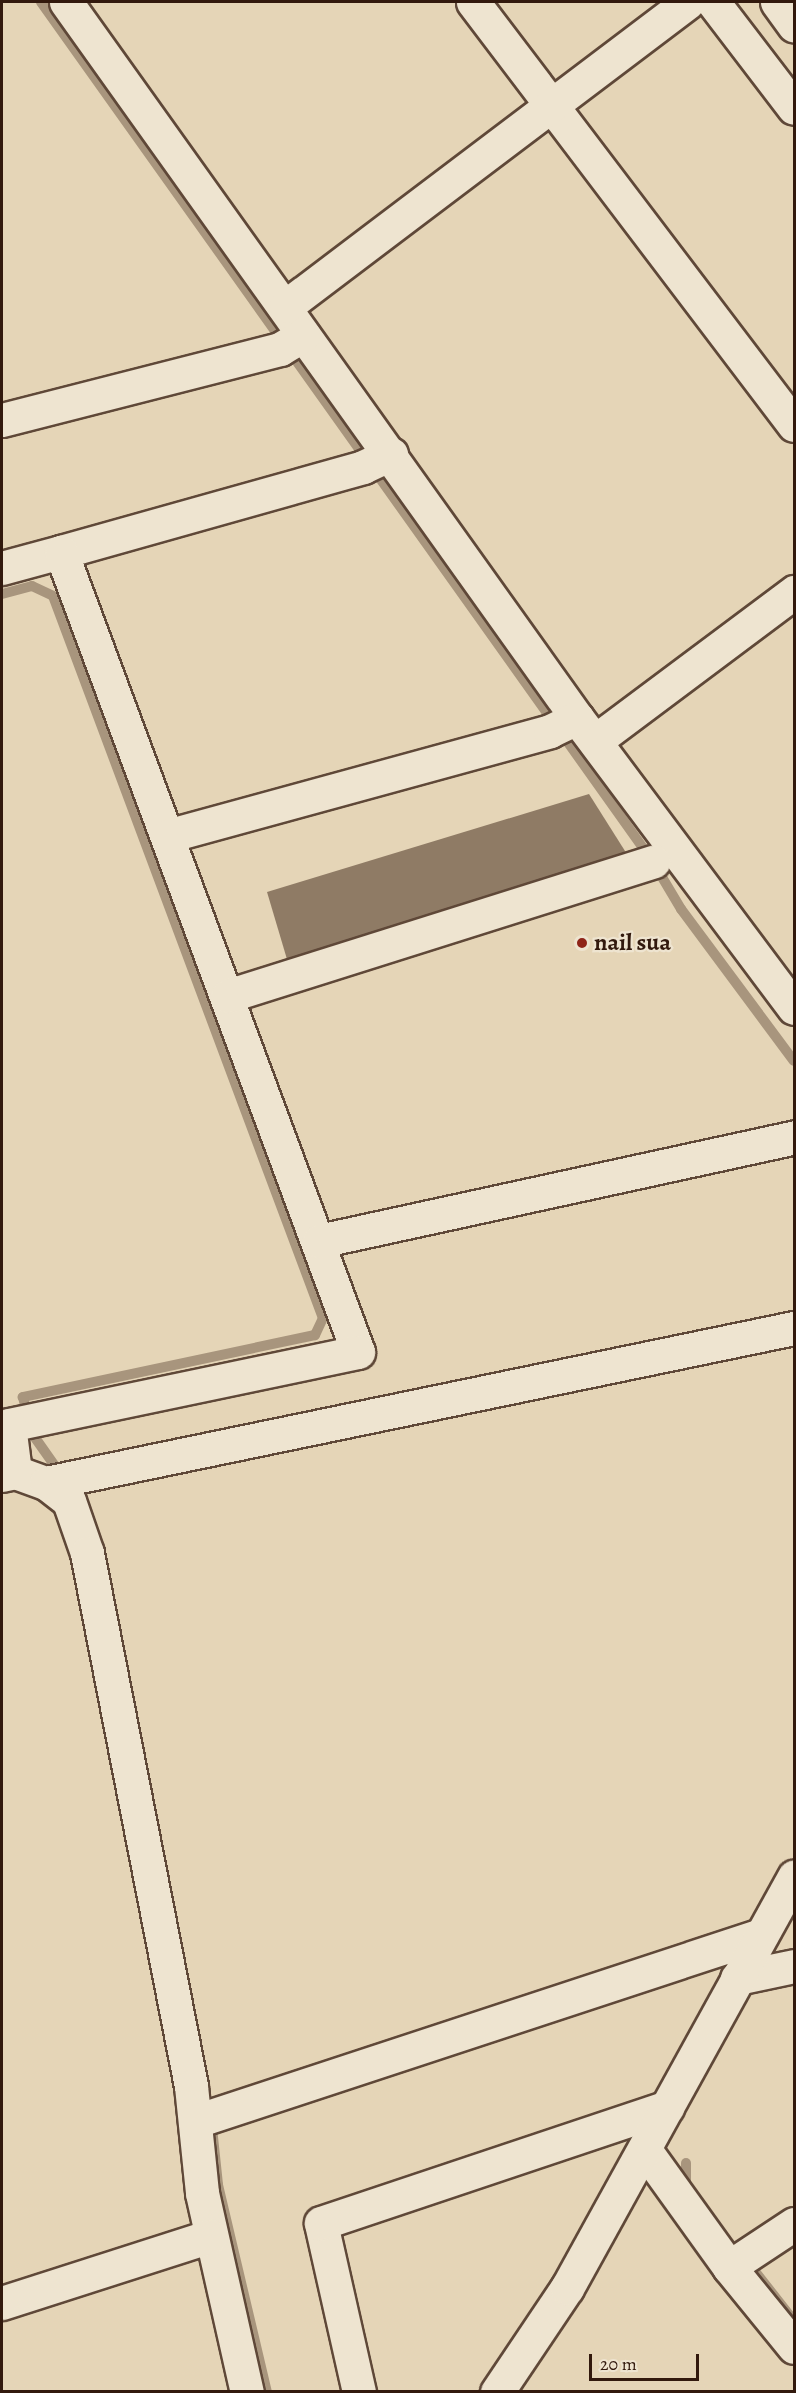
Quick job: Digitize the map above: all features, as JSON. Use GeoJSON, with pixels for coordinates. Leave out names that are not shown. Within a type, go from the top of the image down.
{"type":"FeatureCollection","features":[{"type":"Feature","properties":{"kind":"street"},"geometry":{"type":"LineString","coordinates":[[66,2],[286,306],[291,342],[572,728],[795,1008]]}},
{"type":"Feature","properties":{"kind":"street"},"geometry":{"type":"LineString","coordinates":[[473,2],[795,425]]}},
{"type":"Feature","properties":{"kind":"street"},"geometry":{"type":"LineString","coordinates":[[286,306],[688,2]]}},
{"type":"Feature","properties":{"kind":"street"},"geometry":{"type":"LineString","coordinates":[[713,2],[795,108]]}},
{"type":"Feature","properties":{"kind":"street"},"geometry":{"type":"LineString","coordinates":[[777,2],[795,25]]}},
{"type":"Feature","properties":{"kind":"street"},"geometry":{"type":"LineString","coordinates":[[2,420],[291,342]]}},
{"type":"Feature","properties":{"kind":"street"},"geometry":{"type":"LineString","coordinates":[[2,568],[378,461]]}},
{"type":"Feature","properties":{"kind":"street"},"geometry":{"type":"LineString","coordinates":[[61,552],[319,1241],[358,1352],[9,1425],[8,1473],[58,1480],[795,1329]]}},
{"type":"Feature","properties":{"kind":"street"},"geometry":{"type":"LineString","coordinates":[[167,836],[572,728],[795,592]]}},
{"type":"Feature","properties":{"kind":"street"},"geometry":{"type":"LineString","coordinates":[[227,996],[653,862]]}},
{"type":"Feature","properties":{"kind":"street"},"geometry":{"type":"LineString","coordinates":[[319,1241],[795,1137]]}},
{"type":"Feature","properties":{"kind":"street"},"geometry":{"type":"LineString","coordinates":[[58,1480],[69,1502],[87,1553],[207,2118],[202,2193],[247,2391]]}},
{"type":"Feature","properties":{"kind":"street"},"geometry":{"type":"LineString","coordinates":[[497,2391],[567,2288],[795,1877]]}},
{"type":"Feature","properties":{"kind":"street"},"geometry":{"type":"LineString","coordinates":[[207,2118],[761,1935]]}},
{"type":"Feature","properties":{"kind":"street"},"geometry":{"type":"LineString","coordinates":[[737,1978],[795,1966]]}},
{"type":"Feature","properties":{"kind":"street"},"geometry":{"type":"LineString","coordinates":[[359,2391],[321,2223],[667,2107]]}},
{"type":"Feature","properties":{"kind":"street"},"geometry":{"type":"LineString","coordinates":[[645,2150],[739,2261],[794,2345]]}},
{"type":"Feature","properties":{"kind":"street"},"geometry":{"type":"LineString","coordinates":[[739,2261],[795,2224]]}},
{"type":"Feature","properties":{"kind":"street"},"geometry":{"type":"LineString","coordinates":[[2,2303],[211,2236]]}},
{"type":"Feature","properties":{"kind":"building"},"geometry":{"type":"Polygon","coordinates":[[[589,794],[625,851],[619,867],[289,966],[267,892],[589,794]]]}},
{"type":"Feature","properties":{"kind":"waterway"},"geometry":{"type":"LineString","coordinates":[[41,2],[653,862],[681,909],[794,1061]]}},
{"type":"Feature","properties":{"kind":"waterway"},"geometry":{"type":"LineString","coordinates":[[2,594],[32,586],[53,596],[323,1318],[315,1335],[23,1397],[31,1432],[62,1476]]}},
{"type":"Feature","properties":{"kind":"waterway"},"geometry":{"type":"LineString","coordinates":[[211,2118],[218,2185],[267,2392]]}},
{"type":"Feature","properties":{"kind":"waterway"},"geometry":{"type":"LineString","coordinates":[[686,2163],[686,2184],[691,2192]]}},
{"type":"Feature","properties":{"kind":"waterway"},"geometry":{"type":"LineString","coordinates":[[746,2260],[794,2321]]}},
{"type":"Feature","properties":{"kind":"place","name":"nail sua"},"geometry":{"type":"Point","coordinates":[582,943]}}]}
